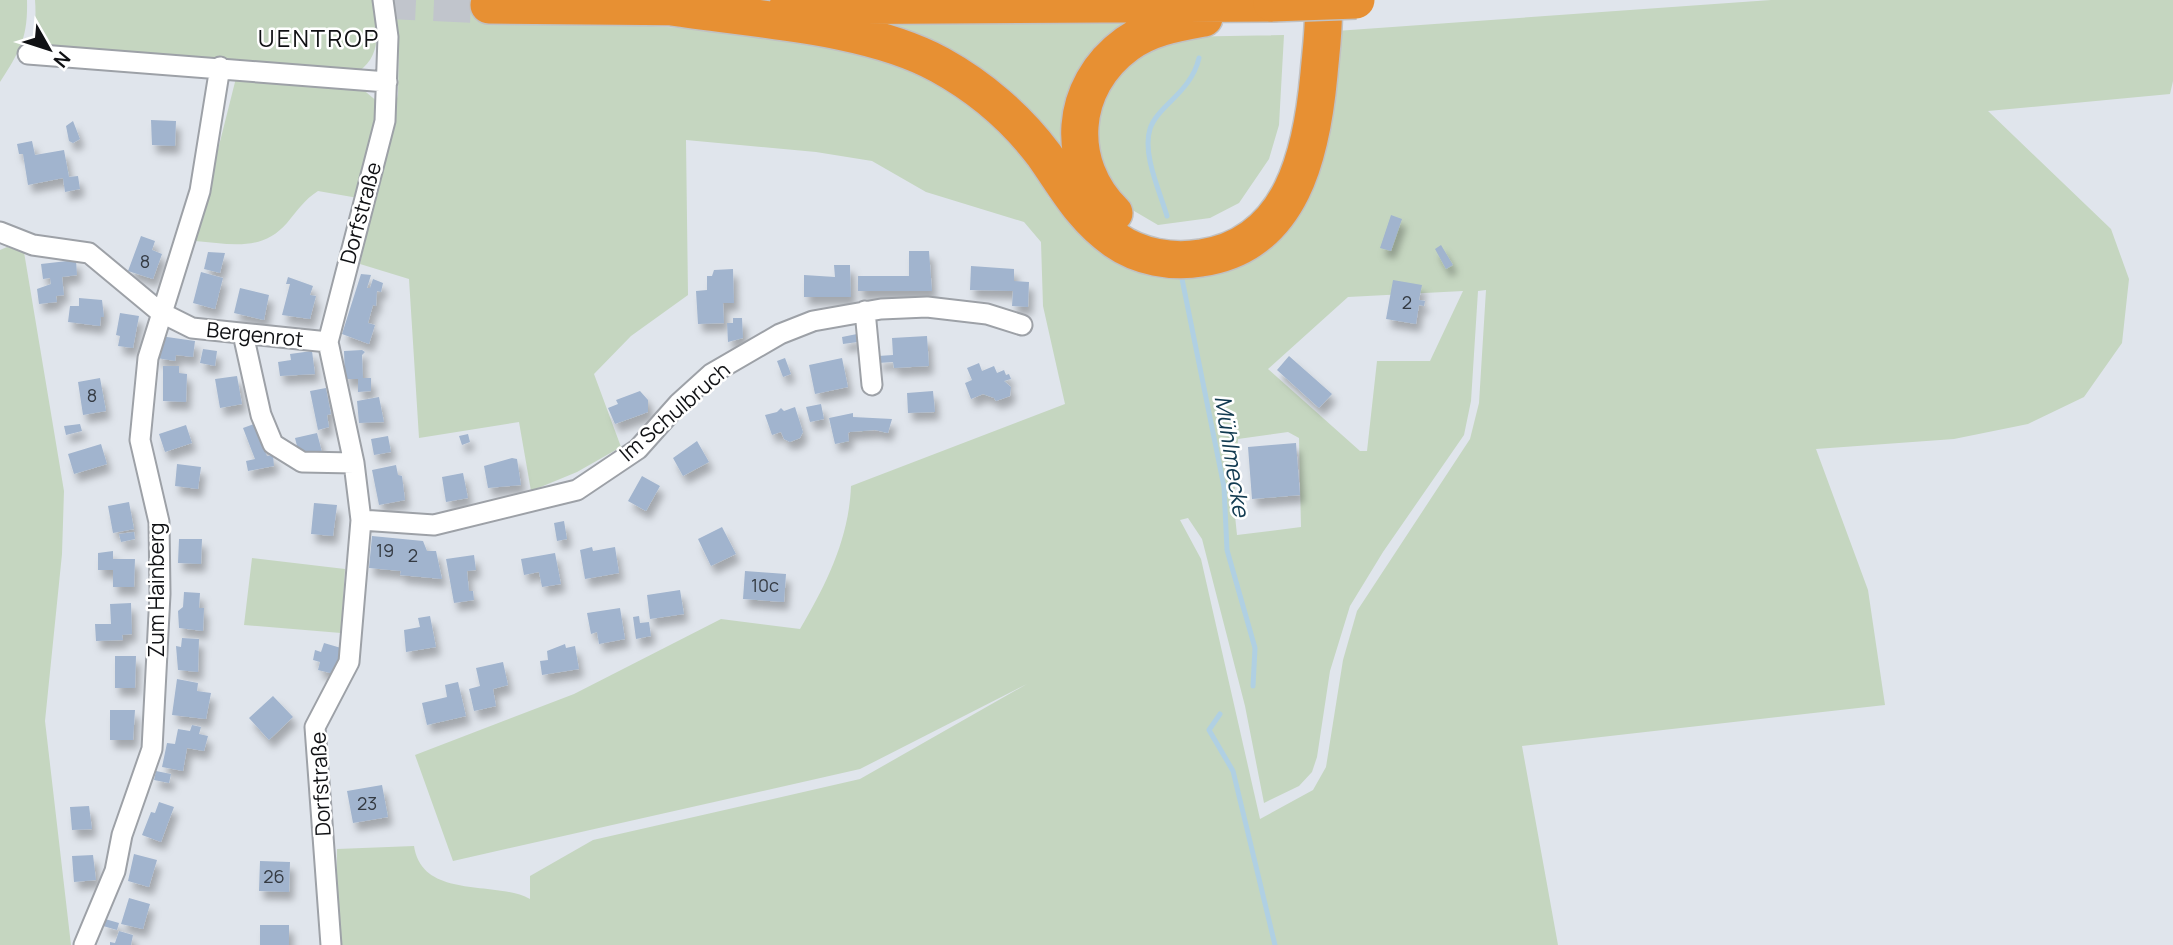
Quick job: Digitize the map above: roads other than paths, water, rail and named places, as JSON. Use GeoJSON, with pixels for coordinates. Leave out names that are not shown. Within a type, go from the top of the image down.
{"type":"FeatureCollection","features":[{"type":"Feature","properties":{"kind":"highway"},"geometry":{"type":"LineString","coordinates":[[672,7],[849,33],[915,52],[961,78],[997,105],[1032,141],[1079,207],[1101,230],[1136,251],[1186,260],[1225,252],[1242,244],[1261,231],[1290,197],[1301,174],[1311,134],[1317,92],[1323,0]]}},
{"type":"Feature","properties":{"kind":"highway"},"geometry":{"type":"LineString","coordinates":[[489,5],[672,7],[1362,0]]}},
{"type":"Feature","properties":{"kind":"highway"},"geometry":{"type":"LineString","coordinates":[[1287,1],[1300,82],[1290,141],[1281,171],[1262,201],[1234,227],[1197,238],[1160,237],[1130,225],[1102,201],[1081,162],[1078,140],[1081,116],[1085,97],[1097,75],[1128,43],[1159,28],[1176,22],[1287,1]]}},
{"type":"Feature","properties":{"kind":"street","name":"Dorfstraße"},"geometry":{"type":"LineString","coordinates":[[331,945],[315,727],[349,662],[361,520],[354,463],[328,342],[386,121],[388,37],[383,0]]}},
{"type":"Feature","properties":{"kind":"street"},"geometry":{"type":"LineString","coordinates":[[28,54],[387,82]]}},
{"type":"Feature","properties":{"kind":"street","name":"Zum Hainberg"},"geometry":{"type":"LineString","coordinates":[[84,945],[116,871],[122,835],[152,749],[158,673],[159,522],[140,440],[148,358],[160,312],[200,191],[220,67]]}},
{"type":"Feature","properties":{"kind":"street","name":"Bergenrot"},"geometry":{"type":"LineString","coordinates":[[0,232],[33,245],[89,253],[160,312],[192,328],[328,342]]}},
{"type":"Feature","properties":{"kind":"street","name":"Im Schulbruch"},"geometry":{"type":"LineString","coordinates":[[361,520],[434,525],[577,490],[638,449],[679,403],[711,374],[780,334],[813,321],[865,311],[927,307],[988,314],[1022,325]]}},
{"type":"Feature","properties":{"kind":"street"},"geometry":{"type":"LineString","coordinates":[[865,311],[872,384]]}},
{"type":"Feature","properties":{"kind":"street"},"geometry":{"type":"LineString","coordinates":[[243,334],[261,415],[273,444],[302,462],[354,463]]}},
{"type":"Feature","properties":{"kind":"waterway","name":"Mühlmecke"},"geometry":{"type":"LineString","coordinates":[[1167,216],[1150,161],[1150,129],[1159,113],[1189,81],[1199,58]]}},
{"type":"Feature","properties":{"kind":"waterway","name":"Mühlmecke"},"geometry":{"type":"LineString","coordinates":[[1181,274],[1224,487],[1227,550],[1255,648],[1253,686]]}},
{"type":"Feature","properties":{"kind":"waterway","name":"Mühlmecke"},"geometry":{"type":"LineString","coordinates":[[1220,714],[1209,730],[1233,771],[1275,945]]}},
{"type":"Feature","properties":{"kind":"tunnel"},"geometry":{"type":"LineString","coordinates":[[379,0],[489,5]]}},
{"type":"Feature","properties":{"kind":"district","name":"UENTROP"},"geometry":{"type":"Point","coordinates":[319,39]}}]}
